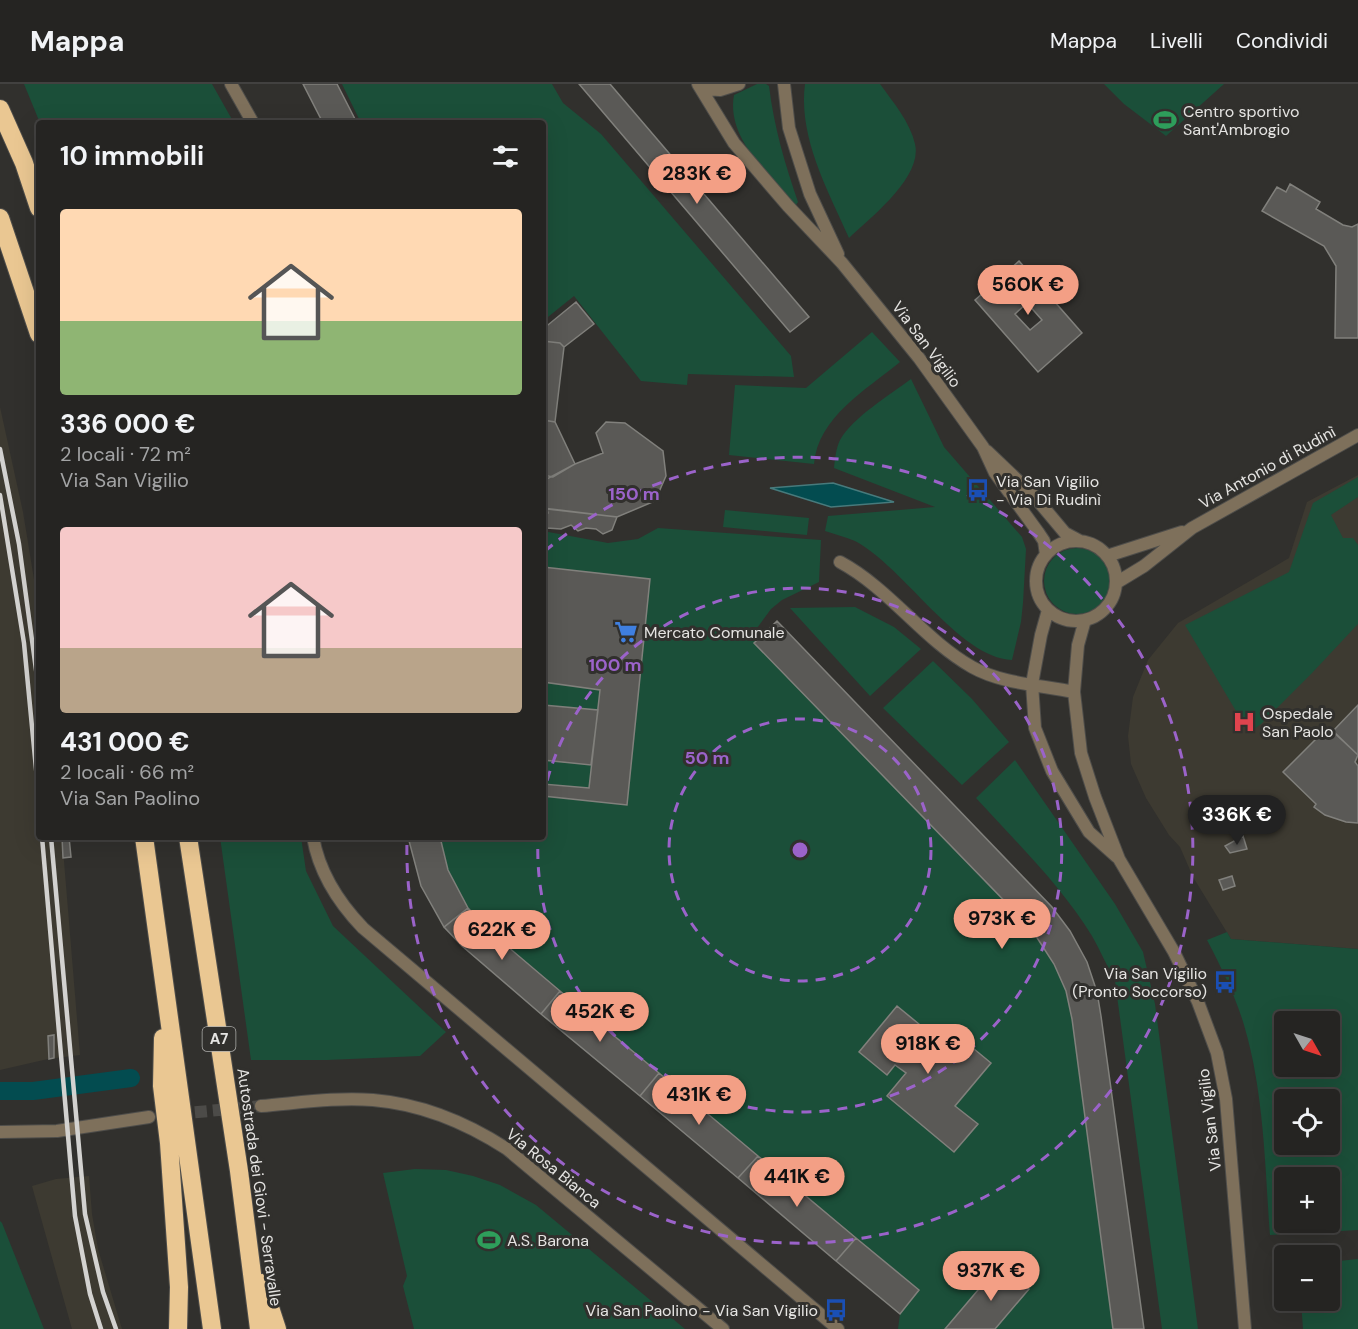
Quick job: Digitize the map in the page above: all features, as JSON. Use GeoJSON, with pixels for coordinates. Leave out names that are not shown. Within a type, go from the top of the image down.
{"type":"FeatureCollection","features":[{"type":"Feature","properties":{"kind":"highway"},"geometry":{"type":"LineString","coordinates":[[0,109],[24,163],[36,199]]}},
{"type":"Feature","properties":{"kind":"highway"},"geometry":{"type":"LineString","coordinates":[[0,218],[36,325]]}},
{"type":"Feature","properties":{"kind":"highway"},"geometry":{"type":"LineString","coordinates":[[144,840],[212,1329]]}},
{"type":"Feature","properties":{"kind":"highway","name":"Autostrada dei Giovi - Serravalle"},"geometry":{"type":"LineString","coordinates":[[188,840],[249,1241],[259,1329]]}},
{"type":"Feature","properties":{"kind":"highway"},"geometry":{"type":"LineString","coordinates":[[164,985],[162,1086],[169,1143],[179,1287],[178,1329]]}},
{"type":"Feature","properties":{"kind":"highway","name":"A7"},"geometry":{"type":"LineString","coordinates":[[249,1241],[277,1329]]}},
{"type":"Feature","properties":{"kind":"street"},"geometry":{"type":"LineString","coordinates":[[231,84],[251,120]]}},
{"type":"Feature","properties":{"kind":"street"},"geometry":{"type":"LineString","coordinates":[[701,86],[720,90],[739,84]]}},
{"type":"Feature","properties":{"kind":"street","name":"Via San Vigilio"},"geometry":{"type":"LineString","coordinates":[[783,84],[789,128],[810,194],[842,263]]}},
{"type":"Feature","properties":{"kind":"street","name":"Via San Vigilio"},"geometry":{"type":"LineString","coordinates":[[701,86],[734,143],[788,206],[842,263],[919,358],[983,447],[1034,496],[1065,533],[1080,541]]}},
{"type":"Feature","properties":{"kind":"street","name":"Via Antonio di Rudinì"},"geometry":{"type":"LineString","coordinates":[[1116,584],[1144,566],[1192,528],[1358,435]]}},
{"type":"Feature","properties":{"kind":"street","name":"Via San Vigilio"},"geometry":{"type":"LineString","coordinates":[[983,447],[995,473],[1044,541],[1046,555]]}},
{"type":"Feature","properties":{"kind":"street","name":"Via Antonio di Rudinì"},"geometry":{"type":"LineString","coordinates":[[1107,556],[1192,528]]}},
{"type":"Feature","properties":{"kind":"street"},"geometry":{"type":"LineString","coordinates":[[1080,541],[1094,546],[1107,556],[1113,567],[1116,584],[1108,605],[1097,615],[1085,620],[1064,619],[1048,610],[1040,598],[1036,584],[1038,570],[1046,555],[1060,544],[1080,541]]}},
{"type":"Feature","properties":{"kind":"street"},"geometry":{"type":"LineString","coordinates":[[840,562],[860,572],[937,642],[972,667],[995,676],[1074,692]]}},
{"type":"Feature","properties":{"kind":"street","name":"Via San Vigilio"},"geometry":{"type":"LineString","coordinates":[[1048,610],[1032,684],[1035,728],[1052,771],[1089,832],[1119,859]]}},
{"type":"Feature","properties":{"kind":"street","name":"Via San Vigilio"},"geometry":{"type":"LineString","coordinates":[[1085,620],[1078,645],[1074,692],[1081,753],[1119,859],[1174,952],[1198,1002],[1216,1053],[1226,1099],[1245,1329]]}},
{"type":"Feature","properties":{"kind":"street"},"geometry":{"type":"LineString","coordinates":[[313,840],[331,886],[363,928],[838,1329]]}},
{"type":"Feature","properties":{"kind":"street","name":"Via Rosa Bianca"},"geometry":{"type":"LineString","coordinates":[[261,1106],[373,1100],[417,1108],[447,1117],[482,1132],[507,1149],[723,1329]]}},
{"type":"Feature","properties":{"kind":"street"},"geometry":{"type":"LineString","coordinates":[[0,1132],[57,1131],[148,1117]]}},
{"type":"Feature","properties":{"kind":"shaded area"},"geometry":{"type":"Polygon","coordinates":[[[0,407],[23,512],[36,592],[36,840],[62,840],[80,1055],[48,1059],[0,1070],[0,407]]]}},
{"type":"Feature","properties":{"kind":"shaded area","name":"Ospedale San Paolo"},"geometry":{"type":"Polygon","coordinates":[[[1358,475],[1358,949],[1231,939],[1193,877],[1180,847],[1169,835],[1146,798],[1131,764],[1128,736],[1133,697],[1148,660],[1178,623],[1289,558],[1307,502],[1358,475]]]}},
{"type":"Feature","properties":{"kind":"shaded area"},"geometry":{"type":"Polygon","coordinates":[[[89,1176],[98,1249],[122,1329],[72,1329],[32,1186],[56,1179],[89,1176]]]}},
{"type":"Feature","properties":{"kind":"green space"},"geometry":{"type":"Polygon","coordinates":[[[24,84],[212,84],[232,120],[39,120],[24,84]]]}},
{"type":"Feature","properties":{"kind":"green space"},"geometry":{"type":"Polygon","coordinates":[[[342,84],[552,84],[563,103],[601,134],[791,356],[794,377],[688,374],[687,385],[641,381],[574,296],[546,319],[546,120],[360,120],[342,84]]]}},
{"type":"Feature","properties":{"kind":"green space"},"geometry":{"type":"Polygon","coordinates":[[[757,84],[769,86],[780,145],[798,202],[796,205],[752,155],[737,126],[733,111],[734,95],[757,84]]]}},
{"type":"Feature","properties":{"kind":"green space"},"geometry":{"type":"Polygon","coordinates":[[[805,84],[880,84],[905,120],[913,136],[915,157],[911,170],[903,183],[893,196],[849,238],[824,183],[810,144],[804,104],[805,84]]]}},
{"type":"Feature","properties":{"kind":"green space","name":"Centro sportivo Sant'Ambrogio"},"geometry":{"type":"Polygon","coordinates":[[[1104,84],[1224,84],[1166,136],[1124,104],[1104,84]]]}},
{"type":"Feature","properties":{"kind":"green space"},"geometry":{"type":"Polygon","coordinates":[[[872,332],[900,362],[859,394],[834,418],[817,447],[814,464],[729,455],[735,385],[806,388],[872,332]]]}},
{"type":"Feature","properties":{"kind":"green space"},"geometry":{"type":"Polygon","coordinates":[[[911,379],[944,447],[1022,537],[1026,549],[1023,603],[1012,660],[992,655],[972,644],[873,553],[855,541],[825,531],[828,516],[935,507],[834,468],[838,446],[846,431],[883,399],[911,379]]]}},
{"type":"Feature","properties":{"kind":"green space"},"geometry":{"type":"Polygon","coordinates":[[[1358,477],[1358,497],[1331,515],[1343,538],[1353,538],[1358,545],[1358,624],[1261,724],[1249,733],[1185,625],[1289,572],[1313,503],[1358,477]]]}},
{"type":"Feature","properties":{"kind":"green space"},"geometry":{"type":"Polygon","coordinates":[[[725,510],[809,518],[807,535],[723,527],[725,510]]]}},
{"type":"Feature","properties":{"kind":"green space"},"geometry":{"type":"Polygon","coordinates":[[[658,528],[821,540],[819,582],[782,600],[771,609],[752,635],[1024,916],[1055,962],[1071,1002],[1115,1329],[898,1329],[900,1314],[919,1290],[494,935],[468,908],[448,870],[441,840],[546,840],[546,532],[608,543],[638,539],[658,528]]]}},
{"type":"Feature","properties":{"kind":"green space"},"geometry":{"type":"Polygon","coordinates":[[[1077,548],[1090,551],[1100,558],[1107,568],[1110,581],[1107,594],[1100,604],[1090,611],[1077,614],[1064,611],[1054,604],[1047,594],[1044,581],[1047,568],[1054,558],[1064,551],[1077,548]]]}},
{"type":"Feature","properties":{"kind":"green space"},"geometry":{"type":"Polygon","coordinates":[[[855,607],[894,627],[921,649],[870,696],[790,608],[855,607]]]}},
{"type":"Feature","properties":{"kind":"green space"},"geometry":{"type":"Polygon","coordinates":[[[933,661],[972,699],[1009,742],[962,785],[883,708],[933,661]]]}},
{"type":"Feature","properties":{"kind":"green space"},"geometry":{"type":"Polygon","coordinates":[[[1015,760],[1115,904],[1143,952],[1155,1004],[1198,1329],[1162,1329],[1115,981],[1092,936],[1066,899],[976,798],[1015,760]]]}},
{"type":"Feature","properties":{"kind":"green space"},"geometry":{"type":"Polygon","coordinates":[[[220,840],[301,840],[306,871],[333,926],[446,1032],[420,1056],[251,1060],[220,840]]]}},
{"type":"Feature","properties":{"kind":"green space"},"geometry":{"type":"Polygon","coordinates":[[[1227,932],[1231,939],[1358,949],[1358,1230],[1340,1231],[1340,1167],[1274,1167],[1274,1233],[1305,1233],[1270,1235],[1263,1129],[1256,1076],[1244,1025],[1207,940],[1227,932]]]}},
{"type":"Feature","properties":{"kind":"green space","name":"A.S. Barona"},"geometry":{"type":"Polygon","coordinates":[[[415,1169],[446,1170],[473,1176],[500,1185],[536,1205],[685,1329],[414,1329],[403,1286],[407,1276],[383,1173],[415,1169]]]}},
{"type":"Feature","properties":{"kind":"green space"},"geometry":{"type":"Polygon","coordinates":[[[0,1221],[2,1223],[44,1329],[0,1329],[0,1221]]]}},
{"type":"Feature","properties":{"kind":"green space"},"geometry":{"type":"Polygon","coordinates":[[[1358,1259],[1358,1329],[1303,1329],[1302,1311],[1340,1311],[1340,1261],[1358,1259]]]}},
{"type":"Feature","properties":{"kind":"water"},"geometry":{"type":"Polygon","coordinates":[[[833,483],[894,502],[831,507],[770,488],[833,483]]]}},
{"type":"Feature","properties":{"kind":"building"},"geometry":{"type":"Polygon","coordinates":[[[303,84],[337,84],[355,120],[321,120],[303,84]]]}},
{"type":"Feature","properties":{"kind":"building"},"geometry":{"type":"Polygon","coordinates":[[[579,84],[610,84],[809,317],[790,332],[579,84]]]}},
{"type":"Feature","properties":{"kind":"building"},"geometry":{"type":"Polygon","coordinates":[[[1290,184],[1320,202],[1316,209],[1343,225],[1352,227],[1358,224],[1358,338],[1335,338],[1336,266],[1324,246],[1262,211],[1277,187],[1286,192],[1290,184]]]}},
{"type":"Feature","properties":{"kind":"building"},"geometry":{"type":"Polygon","coordinates":[[[1019,261],[1082,333],[1038,372],[975,300],[1019,261]],[[1027,303],[1015,314],[1030,330],[1042,320],[1027,303]]]}},
{"type":"Feature","properties":{"kind":"building"},"geometry":{"type":"Polygon","coordinates":[[[576,302],[594,324],[564,347],[560,343],[546,341],[546,327],[576,302]]]}},
{"type":"Feature","properties":{"kind":"building"},"geometry":{"type":"Polygon","coordinates":[[[546,341],[560,343],[564,347],[555,422],[546,420],[546,341]]]}},
{"type":"Feature","properties":{"kind":"building"},"geometry":{"type":"Polygon","coordinates":[[[546,420],[555,422],[575,464],[553,477],[546,476],[546,420]]]}},
{"type":"Feature","properties":{"kind":"building"},"geometry":{"type":"Polygon","coordinates":[[[606,422],[625,423],[663,451],[666,476],[655,501],[617,517],[546,508],[546,479],[603,453],[596,433],[606,422]]]}},
{"type":"Feature","properties":{"kind":"building"},"geometry":{"type":"Polygon","coordinates":[[[547,509],[617,517],[612,530],[603,534],[596,529],[586,528],[578,531],[571,525],[561,529],[547,528],[546,514],[548,513],[547,509]]]}},
{"type":"Feature","properties":{"kind":"building"},"geometry":{"type":"Polygon","coordinates":[[[546,567],[650,579],[627,805],[546,796],[546,784],[589,788],[600,690],[546,682],[546,567]]]}},
{"type":"Feature","properties":{"kind":"building"},"geometry":{"type":"Polygon","coordinates":[[[777,621],[1052,907],[1070,931],[1087,962],[1097,992],[1101,1016],[1144,1329],[1113,1329],[1072,1019],[1066,991],[1054,964],[1034,933],[1021,918],[754,643],[777,621]]]}},
{"type":"Feature","properties":{"kind":"building"},"geometry":{"type":"Polygon","coordinates":[[[546,705],[598,710],[591,765],[546,760],[546,705]]]}},
{"type":"Feature","properties":{"kind":"building"},"geometry":{"type":"Polygon","coordinates":[[[1358,705],[1358,755],[1333,731],[1358,705]]]}},
{"type":"Feature","properties":{"kind":"building"},"geometry":{"type":"Polygon","coordinates":[[[1328,727],[1358,755],[1355,762],[1358,766],[1358,823],[1346,822],[1325,815],[1314,807],[1316,804],[1283,772],[1328,727]]]}},
{"type":"Feature","properties":{"kind":"building"},"geometry":{"type":"Polygon","coordinates":[[[1243,836],[1247,849],[1230,853],[1225,846],[1243,836]]]}},
{"type":"Feature","properties":{"kind":"building"},"geometry":{"type":"Polygon","coordinates":[[[62,840],[69,840],[71,857],[63,858],[62,840]]]}},
{"type":"Feature","properties":{"kind":"building"},"geometry":{"type":"Polygon","coordinates":[[[409,840],[441,840],[448,870],[468,908],[444,927],[421,886],[409,840]]]}},
{"type":"Feature","properties":{"kind":"building"},"geometry":{"type":"Polygon","coordinates":[[[1232,876],[1235,886],[1223,890],[1219,880],[1232,876]]]}},
{"type":"Feature","properties":{"kind":"building"},"geometry":{"type":"Polygon","coordinates":[[[468,908],[494,935],[560,991],[541,1014],[462,946],[444,927],[468,908]]]}},
{"type":"Feature","properties":{"kind":"building"},"geometry":{"type":"Polygon","coordinates":[[[560,991],[659,1073],[640,1096],[541,1014],[560,991]]]}},
{"type":"Feature","properties":{"kind":"building"},"geometry":{"type":"Polygon","coordinates":[[[897,1006],[925,1029],[916,1039],[927,1047],[945,1025],[991,1063],[955,1106],[978,1124],[954,1152],[887,1096],[906,1073],[895,1065],[887,1075],[859,1052],[897,1006]]]}},
{"type":"Feature","properties":{"kind":"building"},"geometry":{"type":"Polygon","coordinates":[[[54,1035],[54,1058],[49,1059],[48,1036],[54,1035]]]}},
{"type":"Feature","properties":{"kind":"building"},"geometry":{"type":"Polygon","coordinates":[[[659,1073],[758,1156],[738,1178],[640,1096],[659,1073]]]}},
{"type":"Feature","properties":{"kind":"building"},"geometry":{"type":"Polygon","coordinates":[[[758,1156],[856,1238],[836,1261],[738,1178],[758,1156]]]}},
{"type":"Feature","properties":{"kind":"building"},"geometry":{"type":"Polygon","coordinates":[[[856,1238],[919,1290],[900,1314],[836,1261],[856,1238]]]}},
{"type":"Feature","properties":{"kind":"building"},"geometry":{"type":"Polygon","coordinates":[[[1000,1264],[1029,1289],[995,1329],[945,1329],[1000,1264]]]}},
{"type":"Feature","properties":{"kind":"waterway"},"geometry":{"type":"LineString","coordinates":[[0,1091],[33,1091],[131,1078]]}},
{"type":"Feature","properties":{"kind":"tunnel"},"geometry":{"type":"LineString","coordinates":[[177,1114],[261,1106]]}},
{"type":"Feature","properties":{"kind":"railway"},"geometry":{"type":"LineString","coordinates":[[0,449],[19,544],[36,670]]}},
{"type":"Feature","properties":{"kind":"railway"},"geometry":{"type":"LineString","coordinates":[[0,495],[24,643],[36,769]]}},
{"type":"Feature","properties":{"kind":"railway"},"geometry":{"type":"LineString","coordinates":[[42,840],[75,1216],[90,1294],[101,1329]]}},
{"type":"Feature","properties":{"kind":"railway"},"geometry":{"type":"LineString","coordinates":[[51,840],[85,1214],[103,1292],[116,1329]]}},
{"type":"Feature","properties":{"kind":"place","name":"Centro sportivo Sant'Ambrogio"},"geometry":{"type":"Point","coordinates":[1165,120]}},
{"type":"Feature","properties":{"kind":"place","name":"Via San Vigilio - Via Di Rudinì"},"geometry":{"type":"Point","coordinates":[978,490]}},
{"type":"Feature","properties":{"kind":"place","name":"Mercato Comunale"},"geometry":{"type":"Point","coordinates":[626,632]}},
{"type":"Feature","properties":{"kind":"place","name":"Ospedale San Paolo"},"geometry":{"type":"Point","coordinates":[1244,722]}},
{"type":"Feature","properties":{"kind":"place","name":"Via San Vigilio (Pronto Soccorso)"},"geometry":{"type":"Point","coordinates":[1225,982]}},
{"type":"Feature","properties":{"kind":"place","name":"A.S. Barona"},"geometry":{"type":"Point","coordinates":[489,1240]}},
{"type":"Feature","properties":{"kind":"place","name":"Via San Paolino - Via San Vigilio"},"geometry":{"type":"Point","coordinates":[836,1310]}}]}
